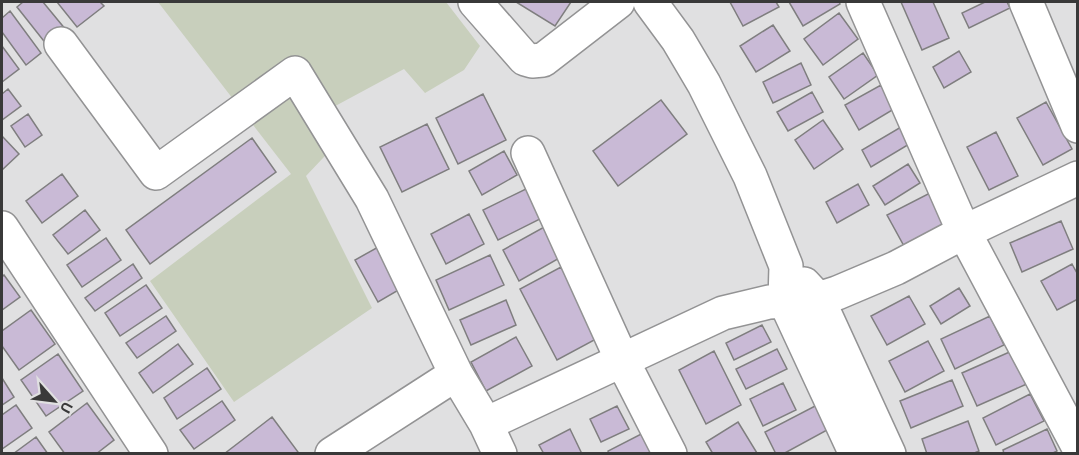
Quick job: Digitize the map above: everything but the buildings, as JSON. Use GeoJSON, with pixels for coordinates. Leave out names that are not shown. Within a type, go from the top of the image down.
{"type":"FeatureCollection","features":[{"type":"Feature","properties":{"kind":"street"},"geometry":{"type":"LineString","coordinates":[[475,2],[525,59],[536,62],[543,60],[618,2]]}},
{"type":"Feature","properties":{"kind":"street"},"geometry":{"type":"LineString","coordinates":[[650,2],[678,40],[704,84],[750,176],[786,266],[818,298],[889,453]]}},
{"type":"Feature","properties":{"kind":"street"},"geometry":{"type":"LineString","coordinates":[[863,2],[964,232],[1077,446]]}},
{"type":"Feature","properties":{"kind":"street"},"geometry":{"type":"LineString","coordinates":[[1026,2],[1077,126]]}},
{"type":"Feature","properties":{"kind":"street"},"geometry":{"type":"LineString","coordinates":[[61,44],[156,173],[295,73],[372,199],[456,374],[486,424],[500,453]]}},
{"type":"Feature","properties":{"kind":"street"},"geometry":{"type":"LineString","coordinates":[[528,153],[622,360],[670,453]]}},
{"type":"Feature","properties":{"kind":"street"},"geometry":{"type":"LineString","coordinates":[[486,424],[723,313],[759,304],[818,298],[896,268],[964,232],[1077,178]]}},
{"type":"Feature","properties":{"kind":"street"},"geometry":{"type":"LineString","coordinates":[[2,228],[152,453]]}},
{"type":"Feature","properties":{"kind":"street"},"geometry":{"type":"LineString","coordinates":[[786,266],[785,301],[856,453]]}},
{"type":"Feature","properties":{"kind":"street"},"geometry":{"type":"LineString","coordinates":[[332,453],[456,374]]}},
{"type":"Feature","properties":{"kind":"green space"},"geometry":{"type":"Polygon","coordinates":[[[158,2],[446,2],[480,46],[464,70],[425,93],[404,69],[326,111],[340,140],[306,176],[372,308],[234,402],[150,281],[291,174],[158,2]]]}}]}
